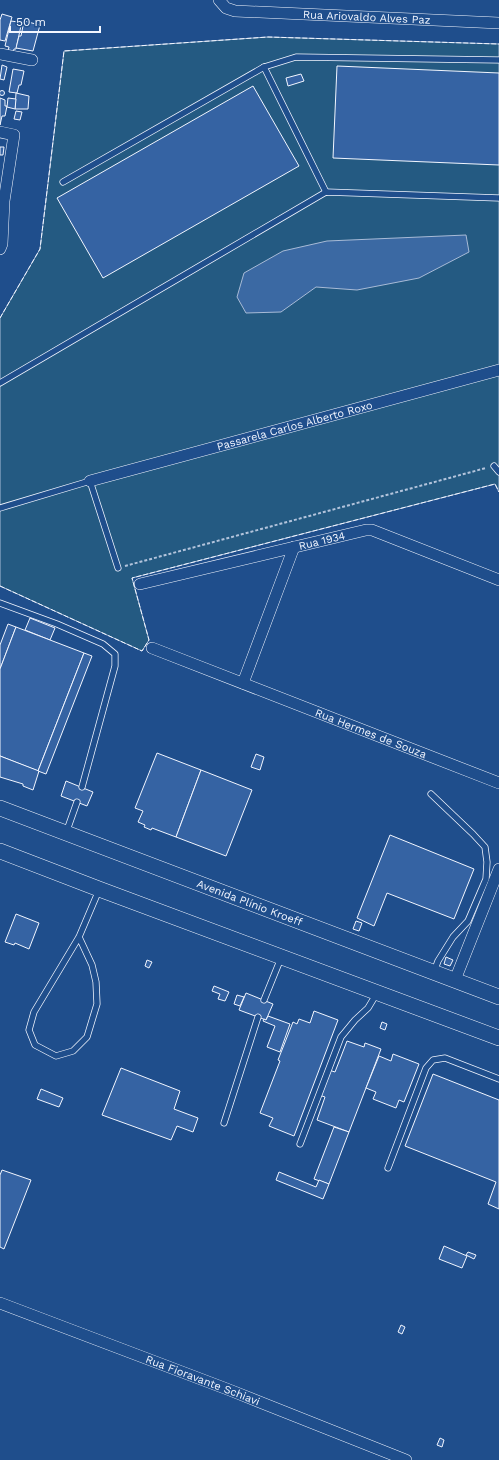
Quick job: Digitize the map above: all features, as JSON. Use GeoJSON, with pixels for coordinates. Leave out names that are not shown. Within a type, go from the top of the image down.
{"type":"FeatureCollection","features":[{"type":"Feature","properties":{"kind":"main road","name":"Avenida Plínio Kroeff"},"geometry":{"type":"LineString","coordinates":[[0,808],[499,997]]}},
{"type":"Feature","properties":{"kind":"main road"},"geometry":{"type":"LineString","coordinates":[[0,850],[99,889],[499,1038]]}},
{"type":"Feature","properties":{"kind":"street","name":"Rua Ariovaldo Alves Paz"},"geometry":{"type":"LineString","coordinates":[[219,0],[226,8],[235,11],[499,23]]}},
{"type":"Feature","properties":{"kind":"street"},"geometry":{"type":"LineString","coordinates":[[0,54],[32,60]]}},
{"type":"Feature","properties":{"kind":"street"},"geometry":{"type":"LineString","coordinates":[[0,132],[14,135],[2,200],[2,244],[0,249]]}},
{"type":"Feature","properties":{"kind":"street","name":"Passarela Carlos Alberto Roxo"},"geometry":{"type":"LineString","coordinates":[[90,481],[499,370]]}},
{"type":"Feature","properties":{"kind":"street","name":"Rua 1934"},"geometry":{"type":"LineString","coordinates":[[140,584],[366,530],[372,530],[499,580]]}},
{"type":"Feature","properties":{"kind":"street"},"geometry":{"type":"LineString","coordinates":[[243,683],[294,547]]}},
{"type":"Feature","properties":{"kind":"street","name":"Rua Hermes de Souza"},"geometry":{"type":"LineString","coordinates":[[152,648],[499,783]]}},
{"type":"Feature","properties":{"kind":"street"},"geometry":{"type":"LineString","coordinates":[[455,980],[499,869]]}},
{"type":"Feature","properties":{"kind":"street","name":"Rua Fioravante Schiavi"},"geometry":{"type":"LineString","coordinates":[[0,1303],[227,1389],[406,1460]]}},
{"type":"Feature","properties":{"kind":"lane"},"geometry":{"type":"LineString","coordinates":[[63,182],[264,67],[296,57],[499,60]]}},
{"type":"Feature","properties":{"kind":"lane"},"geometry":{"type":"LineString","coordinates":[[264,67],[326,192]]}},
{"type":"Feature","properties":{"kind":"lane"},"geometry":{"type":"LineString","coordinates":[[0,383],[326,192],[499,198]]}},
{"type":"Feature","properties":{"kind":"lane"},"geometry":{"type":"LineString","coordinates":[[494,466],[499,472]]}},
{"type":"Feature","properties":{"kind":"lane"},"geometry":{"type":"LineString","coordinates":[[0,508],[90,481],[118,568]]}},
{"type":"Feature","properties":{"kind":"lane"},"geometry":{"type":"LineString","coordinates":[[0,603],[57,624],[103,644],[115,654],[115,666],[82,787]]}},
{"type":"Feature","properties":{"kind":"lane"},"geometry":{"type":"LineString","coordinates":[[431,794],[485,847],[487,862],[486,879],[468,921],[453,937],[438,961],[434,972]]}},
{"type":"Feature","properties":{"kind":"lane"},"geometry":{"type":"LineString","coordinates":[[66,833],[77,802]]}},
{"type":"Feature","properties":{"kind":"lane"},"geometry":{"type":"LineString","coordinates":[[78,937],[92,965],[96,982],[97,1004],[87,1037],[73,1051],[56,1056],[35,1045],[29,1030],[34,1012],[78,937],[99,889]]}},
{"type":"Feature","properties":{"kind":"lane"},"geometry":{"type":"LineString","coordinates":[[264,1000],[281,957]]}},
{"type":"Feature","properties":{"kind":"lane"},"geometry":{"type":"LineString","coordinates":[[300,1144],[341,1037],[355,1020],[368,1008],[378,993]]}},
{"type":"Feature","properties":{"kind":"lane"},"geometry":{"type":"LineString","coordinates":[[224,1123],[258,1017]]}},
{"type":"Feature","properties":{"kind":"lane"},"geometry":{"type":"LineString","coordinates":[[388,1168],[426,1068],[433,1060],[445,1058],[499,1079]]}},
{"type":"Feature","properties":{"kind":"path"},"geometry":{"type":"LineString","coordinates":[[118,568],[494,466]]}},
{"type":"Feature","properties":{"kind":"shaded area"},"geometry":{"type":"Polygon","coordinates":[[[268,37],[499,44],[499,492],[495,484],[132,578],[149,640],[142,651],[0,586],[0,318],[40,249],[64,51],[268,37]]]}},
{"type":"Feature","properties":{"kind":"shaded area"},"geometry":{"type":"Polygon","coordinates":[[[466,235],[469,252],[419,278],[357,290],[316,287],[281,312],[246,313],[237,297],[244,273],[283,251],[327,241],[466,235]]]}},
{"type":"Feature","properties":{"kind":"building"},"geometry":{"type":"Polygon","coordinates":[[[2,14],[12,17],[5,41],[0,40],[0,20],[2,14]]]}},
{"type":"Feature","properties":{"kind":"building"},"geometry":{"type":"Polygon","coordinates":[[[18,20],[22,21],[16,49],[14,49],[13,52],[8,51],[9,47],[5,46],[11,21],[18,22],[18,20]]]}},
{"type":"Feature","properties":{"kind":"building"},"geometry":{"type":"Polygon","coordinates":[[[24,21],[40,25],[33,51],[16,48],[19,36],[21,36],[24,21]]]}},
{"type":"Feature","properties":{"kind":"building"},"geometry":{"type":"Polygon","coordinates":[[[2,65],[7,67],[4,80],[0,79],[2,65]]]}},
{"type":"Feature","properties":{"kind":"building"},"geometry":{"type":"Polygon","coordinates":[[[337,66],[499,73],[499,165],[333,158],[337,66]]]}},
{"type":"Feature","properties":{"kind":"building"},"geometry":{"type":"Polygon","coordinates":[[[13,69],[24,71],[21,85],[19,85],[17,93],[9,92],[13,69]]]}},
{"type":"Feature","properties":{"kind":"building"},"geometry":{"type":"Polygon","coordinates":[[[301,74],[304,81],[288,86],[286,78],[301,74]]]}},
{"type":"Feature","properties":{"kind":"building"},"geometry":{"type":"Polygon","coordinates":[[[253,86],[299,166],[103,278],[57,198],[253,86]]]}},
{"type":"Feature","properties":{"kind":"building"},"geometry":{"type":"Polygon","coordinates":[[[0,91],[4,91],[4,95],[0,95],[0,91]]]}},
{"type":"Feature","properties":{"kind":"building"},"geometry":{"type":"Polygon","coordinates":[[[16,93],[29,96],[28,109],[15,109],[16,93]]]}},
{"type":"Feature","properties":{"kind":"building"},"geometry":{"type":"Polygon","coordinates":[[[0,98],[5,100],[5,106],[7,106],[5,116],[2,116],[0,125],[0,98]]]}},
{"type":"Feature","properties":{"kind":"building"},"geometry":{"type":"Polygon","coordinates":[[[8,98],[16,99],[15,109],[7,107],[8,98]]]}},
{"type":"Feature","properties":{"kind":"building"},"geometry":{"type":"Polygon","coordinates":[[[16,111],[22,112],[20,120],[14,119],[16,111]]]}},
{"type":"Feature","properties":{"kind":"building"},"geometry":{"type":"Polygon","coordinates":[[[0,147],[4,147],[3,155],[0,155],[0,147]]]}},
{"type":"Feature","properties":{"kind":"building"},"geometry":{"type":"Polygon","coordinates":[[[30,618],[55,628],[50,640],[25,630],[30,618]]]}},
{"type":"Feature","properties":{"kind":"building"},"geometry":{"type":"Polygon","coordinates":[[[8,624],[16,627],[0,669],[0,645],[8,624]]]}},
{"type":"Feature","properties":{"kind":"building"},"geometry":{"type":"Polygon","coordinates":[[[16,627],[84,653],[38,771],[0,756],[0,669],[16,627]]]}},
{"type":"Feature","properties":{"kind":"building"},"geometry":{"type":"Polygon","coordinates":[[[84,653],[92,656],[46,774],[38,771],[84,653]]]}},
{"type":"Feature","properties":{"kind":"building"},"geometry":{"type":"Polygon","coordinates":[[[157,753],[201,770],[176,837],[152,828],[151,830],[138,822],[143,811],[135,808],[157,753]]]}},
{"type":"Feature","properties":{"kind":"building"},"geometry":{"type":"Polygon","coordinates":[[[256,754],[264,757],[260,770],[251,767],[256,754]]]}},
{"type":"Feature","properties":{"kind":"building"},"geometry":{"type":"Polygon","coordinates":[[[0,756],[39,771],[33,790],[23,786],[23,784],[0,777],[0,756]]]}},
{"type":"Feature","properties":{"kind":"building"},"geometry":{"type":"Polygon","coordinates":[[[201,770],[252,790],[226,856],[176,837],[201,770]]]}},
{"type":"Feature","properties":{"kind":"building"},"geometry":{"type":"Polygon","coordinates":[[[66,781],[93,792],[87,806],[61,796],[66,781]]]}},
{"type":"Feature","properties":{"kind":"building"},"geometry":{"type":"Polygon","coordinates":[[[390,835],[474,869],[454,919],[387,893],[374,926],[357,918],[390,835]]]}},
{"type":"Feature","properties":{"kind":"building"},"geometry":{"type":"Polygon","coordinates":[[[16,914],[39,923],[29,949],[15,943],[14,945],[5,942],[16,914]]]}},
{"type":"Feature","properties":{"kind":"building"},"geometry":{"type":"Polygon","coordinates":[[[356,921],[362,923],[359,931],[353,929],[356,921]]]}},
{"type":"Feature","properties":{"kind":"building"},"geometry":{"type":"Polygon","coordinates":[[[446,957],[453,960],[450,966],[444,964],[446,957]]]}},
{"type":"Feature","properties":{"kind":"building"},"geometry":{"type":"Polygon","coordinates":[[[147,960],[152,962],[149,968],[145,966],[147,960]]]}},
{"type":"Feature","properties":{"kind":"building"},"geometry":{"type":"Polygon","coordinates":[[[214,986],[229,992],[225,1001],[218,999],[220,994],[212,991],[214,986]]]}},
{"type":"Feature","properties":{"kind":"building"},"geometry":{"type":"Polygon","coordinates":[[[246,993],[273,1004],[266,1020],[239,1010],[246,993]]]}},
{"type":"Feature","properties":{"kind":"building"},"geometry":{"type":"Polygon","coordinates":[[[237,995],[244,997],[240,1006],[234,1004],[237,995]]]}},
{"type":"Feature","properties":{"kind":"building"},"geometry":{"type":"Polygon","coordinates":[[[314,1011],[338,1020],[294,1136],[269,1126],[273,1118],[260,1113],[293,1022],[297,1024],[299,1019],[310,1023],[314,1011]]]}},
{"type":"Feature","properties":{"kind":"building"},"geometry":{"type":"Polygon","coordinates":[[[268,1016],[290,1024],[280,1052],[267,1047],[275,1026],[263,1021],[264,1019],[266,1020],[268,1016]]]}},
{"type":"Feature","properties":{"kind":"building"},"geometry":{"type":"Polygon","coordinates":[[[382,1022],[387,1024],[385,1030],[380,1028],[382,1022]]]}},
{"type":"Feature","properties":{"kind":"building"},"geometry":{"type":"Polygon","coordinates":[[[347,1041],[364,1047],[365,1043],[381,1049],[349,1132],[317,1120],[325,1097],[319,1095],[329,1070],[335,1072],[347,1041]]]}},
{"type":"Feature","properties":{"kind":"building"},"geometry":{"type":"Polygon","coordinates":[[[393,1054],[419,1064],[404,1102],[399,1100],[396,1108],[373,1099],[376,1092],[366,1088],[379,1056],[391,1061],[393,1054]]]}},
{"type":"Feature","properties":{"kind":"building"},"geometry":{"type":"Polygon","coordinates":[[[121,1068],[180,1091],[174,1109],[198,1118],[193,1132],[177,1126],[171,1140],[102,1115],[121,1068]]]}},
{"type":"Feature","properties":{"kind":"building"},"geometry":{"type":"Polygon","coordinates":[[[433,1074],[499,1100],[499,1209],[488,1204],[496,1182],[405,1146],[433,1074]]]}},
{"type":"Feature","properties":{"kind":"building"},"geometry":{"type":"Polygon","coordinates":[[[41,1089],[63,1098],[59,1107],[37,1099],[41,1089]]]}},
{"type":"Feature","properties":{"kind":"building"},"geometry":{"type":"Polygon","coordinates":[[[334,1127],[349,1132],[329,1184],[314,1179],[334,1127]]]}},
{"type":"Feature","properties":{"kind":"building"},"geometry":{"type":"Polygon","coordinates":[[[2,1170],[31,1180],[4,1249],[0,1247],[0,1175],[2,1170]]]}},
{"type":"Feature","properties":{"kind":"building"},"geometry":{"type":"Polygon","coordinates":[[[279,1172],[316,1187],[319,1180],[329,1184],[323,1199],[276,1180],[279,1172]]]}},
{"type":"Feature","properties":{"kind":"building"},"geometry":{"type":"Polygon","coordinates":[[[444,1246],[467,1256],[462,1268],[439,1259],[444,1246]]]}},
{"type":"Feature","properties":{"kind":"building"},"geometry":{"type":"Polygon","coordinates":[[[468,1252],[476,1255],[474,1259],[466,1255],[468,1252]]]}},
{"type":"Feature","properties":{"kind":"building"},"geometry":{"type":"Polygon","coordinates":[[[401,1325],[405,1327],[402,1334],[398,1332],[401,1325]]]}},
{"type":"Feature","properties":{"kind":"building"},"geometry":{"type":"Polygon","coordinates":[[[440,1438],[444,1440],[442,1447],[437,1445],[440,1438]]]}},
{"type":"Feature","properties":{"kind":"fence"},"geometry":{"type":"LineString","coordinates":[[0,318],[40,249],[64,51],[268,37],[499,44]]}},
{"type":"Feature","properties":{"kind":"fence"},"geometry":{"type":"LineString","coordinates":[[0,586],[142,651],[149,640],[132,578],[495,484],[499,492]]}}]}
